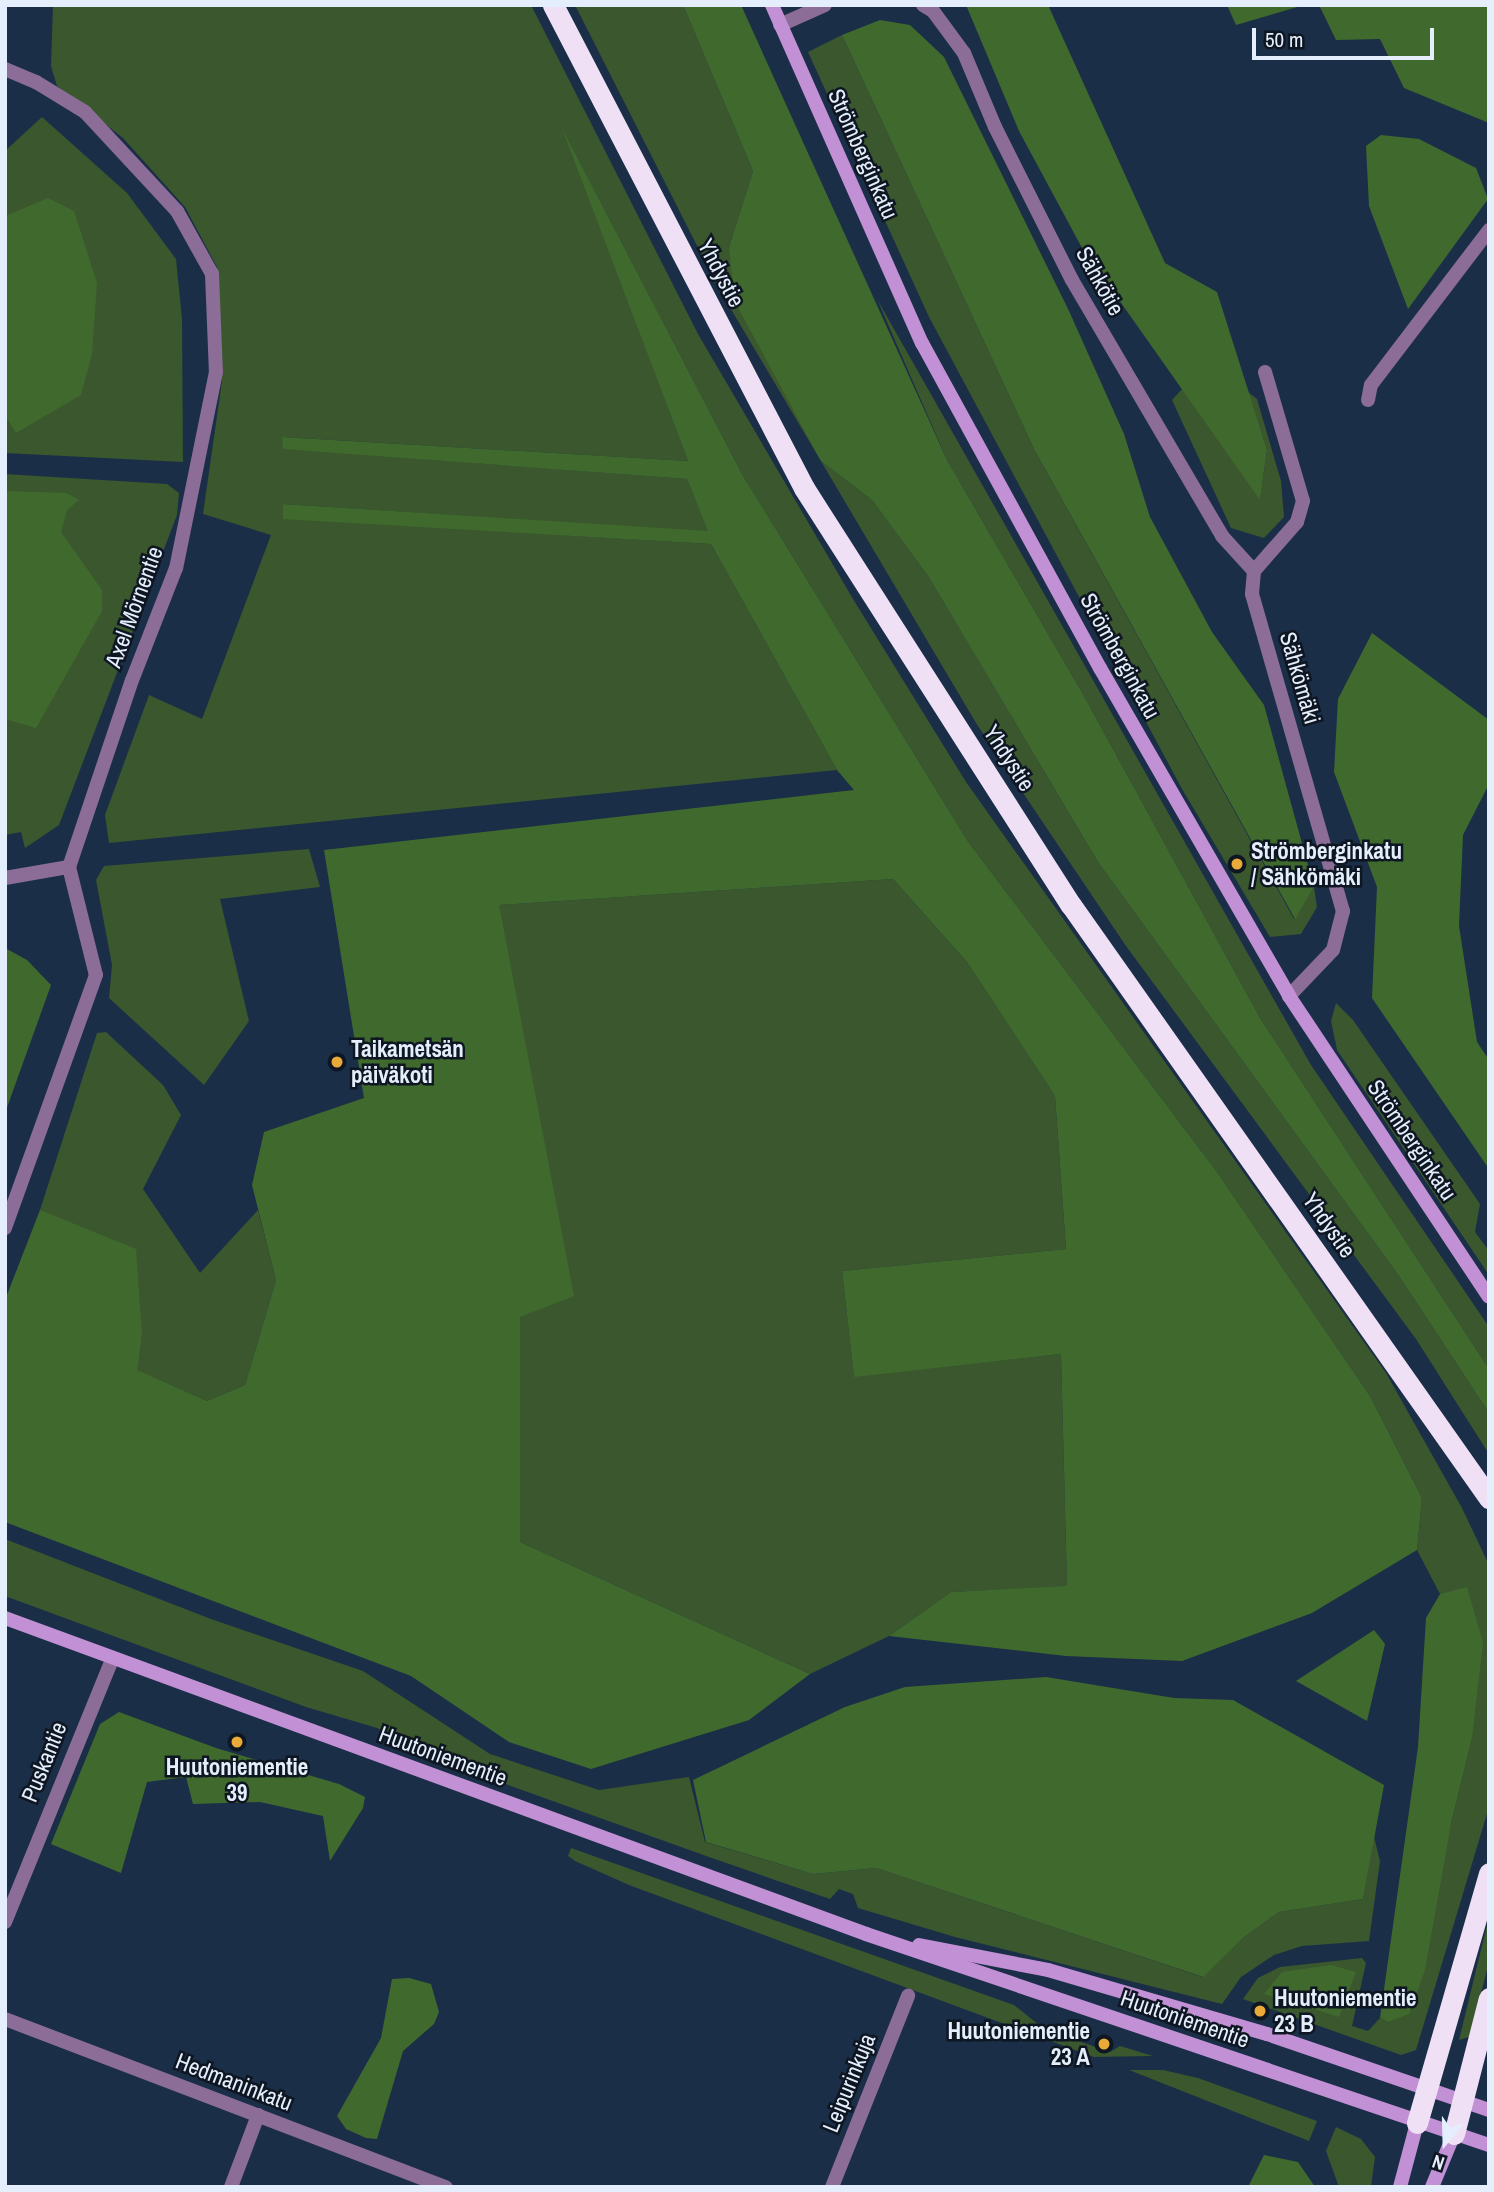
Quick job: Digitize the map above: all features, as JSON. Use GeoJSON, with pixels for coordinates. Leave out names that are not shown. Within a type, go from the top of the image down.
{"type":"FeatureCollection","features":[{"type":"Feature","properties":{"kind":"highway","name":"Yhdystie"},"geometry":{"type":"LineString","coordinates":[[553,5],[804,488],[1071,905],[1489,1498]]}},
{"type":"Feature","properties":{"kind":"highway"},"geometry":{"type":"LineString","coordinates":[[1417,2123],[1489,1873]]}},
{"type":"Feature","properties":{"kind":"highway"},"geometry":{"type":"LineString","coordinates":[[1454,2134],[1489,1998]]}},
{"type":"Feature","properties":{"kind":"main road","name":"Strömberginkatu"},"geometry":{"type":"LineString","coordinates":[[772,5],[922,343],[1100,668],[1289,996],[1489,1297]]}},
{"type":"Feature","properties":{"kind":"main road","name":"Huutoniementie"},"geometry":{"type":"LineString","coordinates":[[5,1618],[112,1660],[866,1934],[1489,2146]]}},
{"type":"Feature","properties":{"kind":"main road","name":"Huutoniementie"},"geometry":{"type":"LineString","coordinates":[[866,1934],[1048,1969],[1267,2034],[1489,2110]]}},
{"type":"Feature","properties":{"kind":"main road"},"geometry":{"type":"LineString","coordinates":[[1400,2187],[1417,2123]]}},
{"type":"Feature","properties":{"kind":"main road"},"geometry":{"type":"LineString","coordinates":[[1432,2187],[1454,2134]]}},
{"type":"Feature","properties":{"kind":"street"},"geometry":{"type":"LineString","coordinates":[[780,25],[825,5]]}},
{"type":"Feature","properties":{"kind":"street","name":"Sähkötie"},"geometry":{"type":"LineString","coordinates":[[923,5],[933,11],[964,53],[995,127],[1072,280],[1222,536],[1254,571]]}},
{"type":"Feature","properties":{"kind":"street","name":"Axel Mörnentie"},"geometry":{"type":"LineString","coordinates":[[5,69],[36,82],[85,112],[177,211],[212,274],[216,372],[176,568],[132,680],[69,867]]}},
{"type":"Feature","properties":{"kind":"street"},"geometry":{"type":"LineString","coordinates":[[1368,400],[1371,385],[1489,230]]}},
{"type":"Feature","properties":{"kind":"street"},"geometry":{"type":"LineString","coordinates":[[1254,571],[1297,522],[1303,501],[1265,372]]}},
{"type":"Feature","properties":{"kind":"street","name":"Sähkömäki"},"geometry":{"type":"LineString","coordinates":[[1254,571],[1252,594],[1343,911],[1333,950],[1289,996]]}},
{"type":"Feature","properties":{"kind":"street"},"geometry":{"type":"LineString","coordinates":[[5,878],[69,867],[96,975],[5,1228]]}},
{"type":"Feature","properties":{"kind":"street","name":"Puskantie"},"geometry":{"type":"LineString","coordinates":[[5,1922],[112,1660]]}},
{"type":"Feature","properties":{"kind":"street","name":"Leipurinkuja"},"geometry":{"type":"LineString","coordinates":[[832,2187],[908,1996]]}},
{"type":"Feature","properties":{"kind":"street","name":"Hedmaninkatu"},"geometry":{"type":"LineString","coordinates":[[5,2019],[446,2187]]}},
{"type":"Feature","properties":{"kind":"street"},"geometry":{"type":"LineString","coordinates":[[231,2187],[258,2115]]}},
{"type":"Feature","properties":{"kind":"green space"},"geometry":{"type":"Polygon","coordinates":[[[53,5],[531,5],[698,334],[853,599],[966,782],[1386,1373],[1462,1508],[1489,1565],[1489,1807],[1416,2050],[1401,2055],[1243,1999],[1258,1978],[1280,1967],[1362,1958],[1366,1963],[1352,2026],[1368,2031],[1380,2018],[1388,2022],[1451,1824],[1472,1738],[1467,1588],[1440,1594],[1417,1550],[1422,1498],[1370,1396],[1217,1172],[967,840],[742,474],[566,136],[688,461],[283,437],[283,448],[687,479],[709,532],[283,504],[283,518],[711,544],[837,770],[109,843],[105,815],[149,695],[202,719],[271,535],[203,514],[222,381],[217,267],[185,207],[123,138],[57,86],[51,66],[53,5]]]}},
{"type":"Feature","properties":{"kind":"green space"},"geometry":{"type":"Polygon","coordinates":[[[575,5],[683,5],[753,171],[729,247],[821,461],[872,500],[928,576],[1098,862],[1399,1276],[1489,1413],[1489,1454],[1416,1339],[1126,946],[976,723],[719,289],[575,5]]]}},
{"type":"Feature","properties":{"kind":"green space"},"geometry":{"type":"Polygon","coordinates":[[[683,5],[741,5],[947,460],[1084,696],[1260,1018],[1489,1369],[1489,1413],[1399,1276],[1098,862],[928,576],[872,500],[821,461],[735,302],[729,247],[753,171],[683,5]]]}},
{"type":"Feature","properties":{"kind":"green space"},"geometry":{"type":"Polygon","coordinates":[[[966,5],[1048,5],[1165,263],[1217,292],[1267,450],[1260,500],[1081,246],[1019,131],[966,5]]]}},
{"type":"Feature","properties":{"kind":"green space"},"geometry":{"type":"Polygon","coordinates":[[[1227,5],[1304,5],[1236,25],[1227,5]]]}},
{"type":"Feature","properties":{"kind":"green space"},"geometry":{"type":"Polygon","coordinates":[[[1319,5],[1489,5],[1489,123],[1404,88],[1380,39],[1336,40],[1319,5]]]}},
{"type":"Feature","properties":{"kind":"green space"},"geometry":{"type":"Polygon","coordinates":[[[880,20],[910,25],[944,57],[1069,311],[1124,434],[1150,517],[1212,632],[1264,705],[1314,887],[1295,919],[1034,449],[842,35],[880,20]]]}},
{"type":"Feature","properties":{"kind":"green space"},"geometry":{"type":"Polygon","coordinates":[[[842,35],[1034,449],[1294,919],[1314,887],[1317,907],[1301,934],[1270,937],[1182,789],[929,317],[808,52],[842,35]]]}},
{"type":"Feature","properties":{"kind":"green space"},"geometry":{"type":"Polygon","coordinates":[[[42,117],[127,193],[176,259],[182,319],[183,462],[5,453],[5,151],[42,117]]]}},
{"type":"Feature","properties":{"kind":"green space"},"geometry":{"type":"Polygon","coordinates":[[[562,128],[742,474],[967,840],[1217,1172],[1370,1396],[1422,1498],[1417,1550],[1312,1613],[1182,1661],[1066,1656],[889,1636],[951,1592],[1067,1586],[1061,1354],[854,1377],[842,1271],[1066,1249],[1055,1096],[967,962],[893,879],[499,905],[574,1296],[520,1317],[520,1542],[810,1674],[749,1720],[591,1769],[509,1742],[411,1676],[5,1522],[5,1300],[40,1210],[136,1249],[142,1336],[137,1370],[207,1401],[245,1385],[276,1280],[252,1185],[264,1132],[364,1098],[324,850],[854,790],[837,770],[711,544],[283,519],[283,504],[708,531],[687,479],[283,449],[282,437],[688,461],[562,128]]]}},
{"type":"Feature","properties":{"kind":"green space"},"geometry":{"type":"Polygon","coordinates":[[[1381,135],[1419,139],[1476,168],[1488,199],[1408,309],[1369,206],[1366,146],[1381,135]]]}},
{"type":"Feature","properties":{"kind":"green space"},"geometry":{"type":"Polygon","coordinates":[[[48,198],[74,211],[97,283],[92,354],[81,395],[16,433],[5,415],[5,216],[48,198]]]}},
{"type":"Feature","properties":{"kind":"green space"},"geometry":{"type":"Polygon","coordinates":[[[877,299],[1311,1065],[1489,1327],[1489,1369],[1260,1018],[1084,696],[947,460],[877,299]]]}},
{"type":"Feature","properties":{"kind":"green space"},"geometry":{"type":"Polygon","coordinates":[[[1183,388],[1260,499],[1267,450],[1248,392],[1257,399],[1281,481],[1284,517],[1264,538],[1231,528],[1172,400],[1183,388]]]}},
{"type":"Feature","properties":{"kind":"green space"},"geometry":{"type":"Polygon","coordinates":[[[5,474],[167,484],[179,493],[177,515],[59,825],[25,848],[21,832],[5,835],[5,474]]]}},
{"type":"Feature","properties":{"kind":"green space"},"geometry":{"type":"Polygon","coordinates":[[[5,491],[66,493],[79,500],[67,510],[61,532],[102,590],[102,611],[36,728],[5,719],[5,491]]]}},
{"type":"Feature","properties":{"kind":"green space"},"geometry":{"type":"Polygon","coordinates":[[[1372,633],[1489,720],[1489,784],[1463,835],[1459,926],[1477,1042],[1489,1060],[1489,1169],[1372,998],[1377,887],[1334,772],[1338,699],[1372,633]]]}},
{"type":"Feature","properties":{"kind":"green space"},"geometry":{"type":"Polygon","coordinates":[[[309,849],[320,887],[220,899],[249,1021],[204,1085],[109,998],[112,965],[96,880],[104,866],[309,849]]]}},
{"type":"Feature","properties":{"kind":"green space"},"geometry":{"type":"Polygon","coordinates":[[[893,879],[967,962],[1055,1096],[1066,1249],[842,1271],[854,1376],[1061,1354],[1067,1587],[951,1592],[889,1636],[810,1674],[520,1542],[520,1317],[499,905],[893,879]]]}},
{"type":"Feature","properties":{"kind":"green space"},"geometry":{"type":"Polygon","coordinates":[[[5,948],[27,960],[51,985],[5,1113],[5,948]]]}},
{"type":"Feature","properties":{"kind":"green space"},"geometry":{"type":"Polygon","coordinates":[[[1336,1003],[1353,1020],[1480,1204],[1475,1232],[1489,1251],[1489,1275],[1337,1050],[1331,1021],[1336,1003]]]}},
{"type":"Feature","properties":{"kind":"green space"},"geometry":{"type":"Polygon","coordinates":[[[106,1032],[163,1085],[181,1115],[143,1189],[200,1273],[258,1210],[276,1280],[245,1385],[207,1401],[136,1370],[142,1336],[40,1210],[97,1033],[106,1032]]]}},
{"type":"Feature","properties":{"kind":"green space"},"geometry":{"type":"Polygon","coordinates":[[[5,1539],[211,1619],[363,1671],[490,1754],[599,1790],[689,1777],[705,1842],[813,1874],[876,1868],[1202,1977],[1243,1938],[1279,1912],[1363,1899],[1374,1837],[1380,1861],[1369,1941],[1302,1946],[1274,1955],[1241,1977],[1222,2004],[955,1937],[858,1908],[853,1894],[839,1889],[830,1899],[433,1758],[377,1728],[306,1707],[5,1596],[5,1539]]]}},
{"type":"Feature","properties":{"kind":"green space"},"geometry":{"type":"Polygon","coordinates":[[[1467,1587],[1483,1643],[1472,1738],[1451,1824],[1425,1970],[1409,2014],[1388,2022],[1380,2018],[1418,1747],[1426,1618],[1440,1594],[1467,1587]]]}},
{"type":"Feature","properties":{"kind":"green space"},"geometry":{"type":"Polygon","coordinates":[[[1374,1630],[1385,1644],[1367,1721],[1296,1681],[1374,1630]]]}},
{"type":"Feature","properties":{"kind":"green space"},"geometry":{"type":"Polygon","coordinates":[[[1046,1677],[1174,1698],[1233,1700],[1384,1785],[1363,1899],[1279,1912],[1243,1938],[1203,1977],[876,1868],[813,1874],[706,1842],[693,1780],[845,1707],[905,1687],[1046,1677]]]}},
{"type":"Feature","properties":{"kind":"green space"},"geometry":{"type":"Polygon","coordinates":[[[119,1712],[216,1748],[339,1784],[365,1797],[363,1808],[330,1861],[323,1816],[260,1802],[193,1804],[186,1777],[147,1782],[121,1873],[51,1844],[100,1724],[119,1712]]]}},
{"type":"Feature","properties":{"kind":"green space"},"geometry":{"type":"Polygon","coordinates":[[[571,1848],[1014,2005],[1044,2029],[1110,2052],[1120,2046],[1153,2056],[1094,2057],[629,1885],[575,1861],[568,1856],[571,1848]]]}},
{"type":"Feature","properties":{"kind":"green space"},"geometry":{"type":"Polygon","coordinates":[[[1489,1917],[1489,1963],[1469,2037],[1459,2040],[1489,1917]]]}},
{"type":"Feature","properties":{"kind":"green space"},"geometry":{"type":"Polygon","coordinates":[[[1331,1965],[1356,1972],[1339,2017],[1264,1994],[1282,1972],[1331,1965]]]}},
{"type":"Feature","properties":{"kind":"green space"},"geometry":{"type":"Polygon","coordinates":[[[409,1978],[431,1984],[439,2012],[434,2024],[403,2051],[377,2139],[366,2138],[346,2129],[337,2116],[381,2038],[392,1979],[409,1978]]]}},
{"type":"Feature","properties":{"kind":"green space"},"geometry":{"type":"Polygon","coordinates":[[[1129,2070],[1163,2070],[1198,2078],[1317,2121],[1309,2141],[1129,2070]]]}},
{"type":"Feature","properties":{"kind":"green space"},"geometry":{"type":"Polygon","coordinates":[[[1336,2127],[1361,2139],[1375,2157],[1371,2187],[1339,2187],[1326,2151],[1336,2127]]]}},
{"type":"Feature","properties":{"kind":"green space"},"geometry":{"type":"Polygon","coordinates":[[[1264,2155],[1298,2162],[1315,2187],[1248,2187],[1264,2155]]]}},
{"type":"Feature","properties":{"kind":"place","name":"Strömberginkatu / Sähkömäki"},"geometry":{"type":"Point","coordinates":[1237,864]}},
{"type":"Feature","properties":{"kind":"place","name":"Taikametsän päiväkoti"},"geometry":{"type":"Point","coordinates":[337,1062]}},
{"type":"Feature","properties":{"kind":"place","name":"Huutoniementie 39"},"geometry":{"type":"Point","coordinates":[237,1742]}},
{"type":"Feature","properties":{"kind":"place","name":"Huutoniementie 23 B"},"geometry":{"type":"Point","coordinates":[1260,2011]}},
{"type":"Feature","properties":{"kind":"place","name":"Huutoniementie 23 A"},"geometry":{"type":"Point","coordinates":[1104,2044]}}]}
